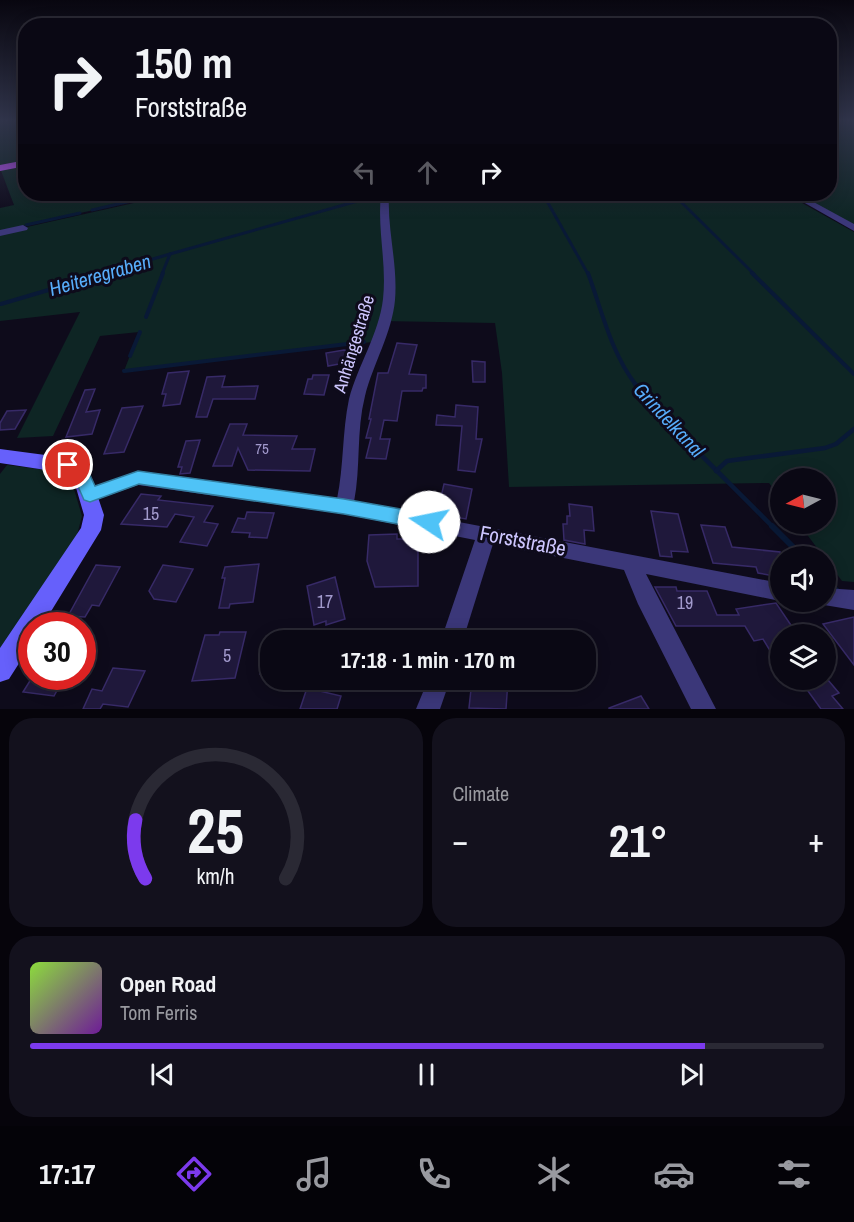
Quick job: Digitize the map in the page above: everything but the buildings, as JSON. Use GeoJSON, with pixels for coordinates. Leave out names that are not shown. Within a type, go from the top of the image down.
{"type":"FeatureCollection","features":[{"type":"Feature","properties":{"kind":"main road"},"geometry":{"type":"LineString","coordinates":[[0,168],[18,165]]}},
{"type":"Feature","properties":{"kind":"street","name":"Anhängestraße"},"geometry":{"type":"LineString","coordinates":[[344,507],[350,480],[356,401],[388,307],[390,273],[382,213],[384,201]]}},
{"type":"Feature","properties":{"kind":"street"},"geometry":{"type":"LineString","coordinates":[[806,201],[854,228]]}},
{"type":"Feature","properties":{"kind":"street"},"geometry":{"type":"LineString","coordinates":[[0,233],[23,228]]}},
{"type":"Feature","properties":{"kind":"street"},"geometry":{"type":"LineString","coordinates":[[0,456],[68,465],[80,470],[90,495],[94,515],[91,530],[0,670]]}},
{"type":"Feature","properties":{"kind":"street","name":"Forststraße"},"geometry":{"type":"LineString","coordinates":[[90,495],[138,478],[344,507],[770,590]]}},
{"type":"Feature","properties":{"kind":"street"},"geometry":{"type":"LineString","coordinates":[[455,630],[486,534]]}},
{"type":"Feature","properties":{"kind":"street"},"geometry":{"type":"LineString","coordinates":[[631,563],[645,597],[704,709]]}},
{"type":"Feature","properties":{"kind":"street"},"geometry":{"type":"LineString","coordinates":[[836,598],[854,600]]}},
{"type":"Feature","properties":{"kind":"street"},"geometry":{"type":"LineString","coordinates":[[428,709],[435,690]]}},
{"type":"Feature","properties":{"kind":"green space"},"geometry":{"type":"Polygon","coordinates":[[[0,152],[18,152],[18,201],[134,201],[0,231],[0,208],[14,205],[0,168],[0,152]]]}},
{"type":"Feature","properties":{"kind":"green space"},"geometry":{"type":"Polygon","coordinates":[[[837,152],[854,152],[854,225],[810,201],[837,201],[837,152]]]}},
{"type":"Feature","properties":{"kind":"green space"},"geometry":{"type":"Polygon","coordinates":[[[143,201],[799,201],[854,232],[854,582],[842,581],[836,573],[836,546],[816,546],[807,534],[836,534],[836,468],[770,468],[770,484],[509,487],[502,373],[495,323],[381,321],[372,342],[124,371],[139,332],[100,336],[53,436],[17,438],[80,312],[0,321],[0,233],[143,201]]]}},
{"type":"Feature","properties":{"kind":"green space"},"geometry":{"type":"Polygon","coordinates":[[[7,465],[62,472],[71,479],[82,516],[77,535],[28,612],[18,612],[18,628],[0,656],[0,474],[7,465]]]}},
{"type":"Feature","properties":{"kind":"waterway"},"geometry":{"type":"LineString","coordinates":[[92,210],[131,201]]}},
{"type":"Feature","properties":{"kind":"waterway"},"geometry":{"type":"LineString","coordinates":[[170,254],[358,201]]}},
{"type":"Feature","properties":{"kind":"waterway","name":"Grindelkanal"},"geometry":{"type":"LineString","coordinates":[[547,201],[588,274]]}},
{"type":"Feature","properties":{"kind":"waterway"},"geometry":{"type":"LineString","coordinates":[[680,201],[754,274]]}},
{"type":"Feature","properties":{"kind":"waterway"},"geometry":{"type":"LineString","coordinates":[[26,225],[80,213]]}},
{"type":"Feature","properties":{"kind":"waterway","name":"Heiteregraben"},"geometry":{"type":"LineString","coordinates":[[101,274],[170,254]]}},
{"type":"Feature","properties":{"kind":"waterway","name":"Heiteregraben"},"geometry":{"type":"LineString","coordinates":[[162,274],[170,254]]}},
{"type":"Feature","properties":{"kind":"waterway","name":"Heiteregraben"},"geometry":{"type":"LineString","coordinates":[[1,304],[106,273]]}},
{"type":"Feature","properties":{"kind":"waterway","name":"Heiteregraben"},"geometry":{"type":"LineString","coordinates":[[146,317],[163,273]]}},
{"type":"Feature","properties":{"kind":"waterway","name":"Grindelkanal"},"geometry":{"type":"LineString","coordinates":[[588,273],[614,346],[627,373],[636,385]]}},
{"type":"Feature","properties":{"kind":"waterway"},"geometry":{"type":"LineString","coordinates":[[752,273],[854,374]]}},
{"type":"Feature","properties":{"kind":"waterway"},"geometry":{"type":"LineString","coordinates":[[130,356],[140,332]]}},
{"type":"Feature","properties":{"kind":"waterway"},"geometry":{"type":"LineString","coordinates":[[124,371],[364,342]]}},
{"type":"Feature","properties":{"kind":"waterway","name":"Grindelkanal"},"geometry":{"type":"LineString","coordinates":[[635,384],[652,406],[717,471]]}},
{"type":"Feature","properties":{"kind":"waterway"},"geometry":{"type":"LineString","coordinates":[[717,471],[727,461],[825,448],[836,444],[854,429]]}},
{"type":"Feature","properties":{"kind":"waterway","name":"Grindelkanal"},"geometry":{"type":"LineString","coordinates":[[717,471],[792,546]]}},
{"type":"Feature","properties":{"kind":"route"},"geometry":{"type":"LineString","coordinates":[[68,465],[80,470],[90,495],[123,481],[138,478],[344,507],[429,522]]}}]}
